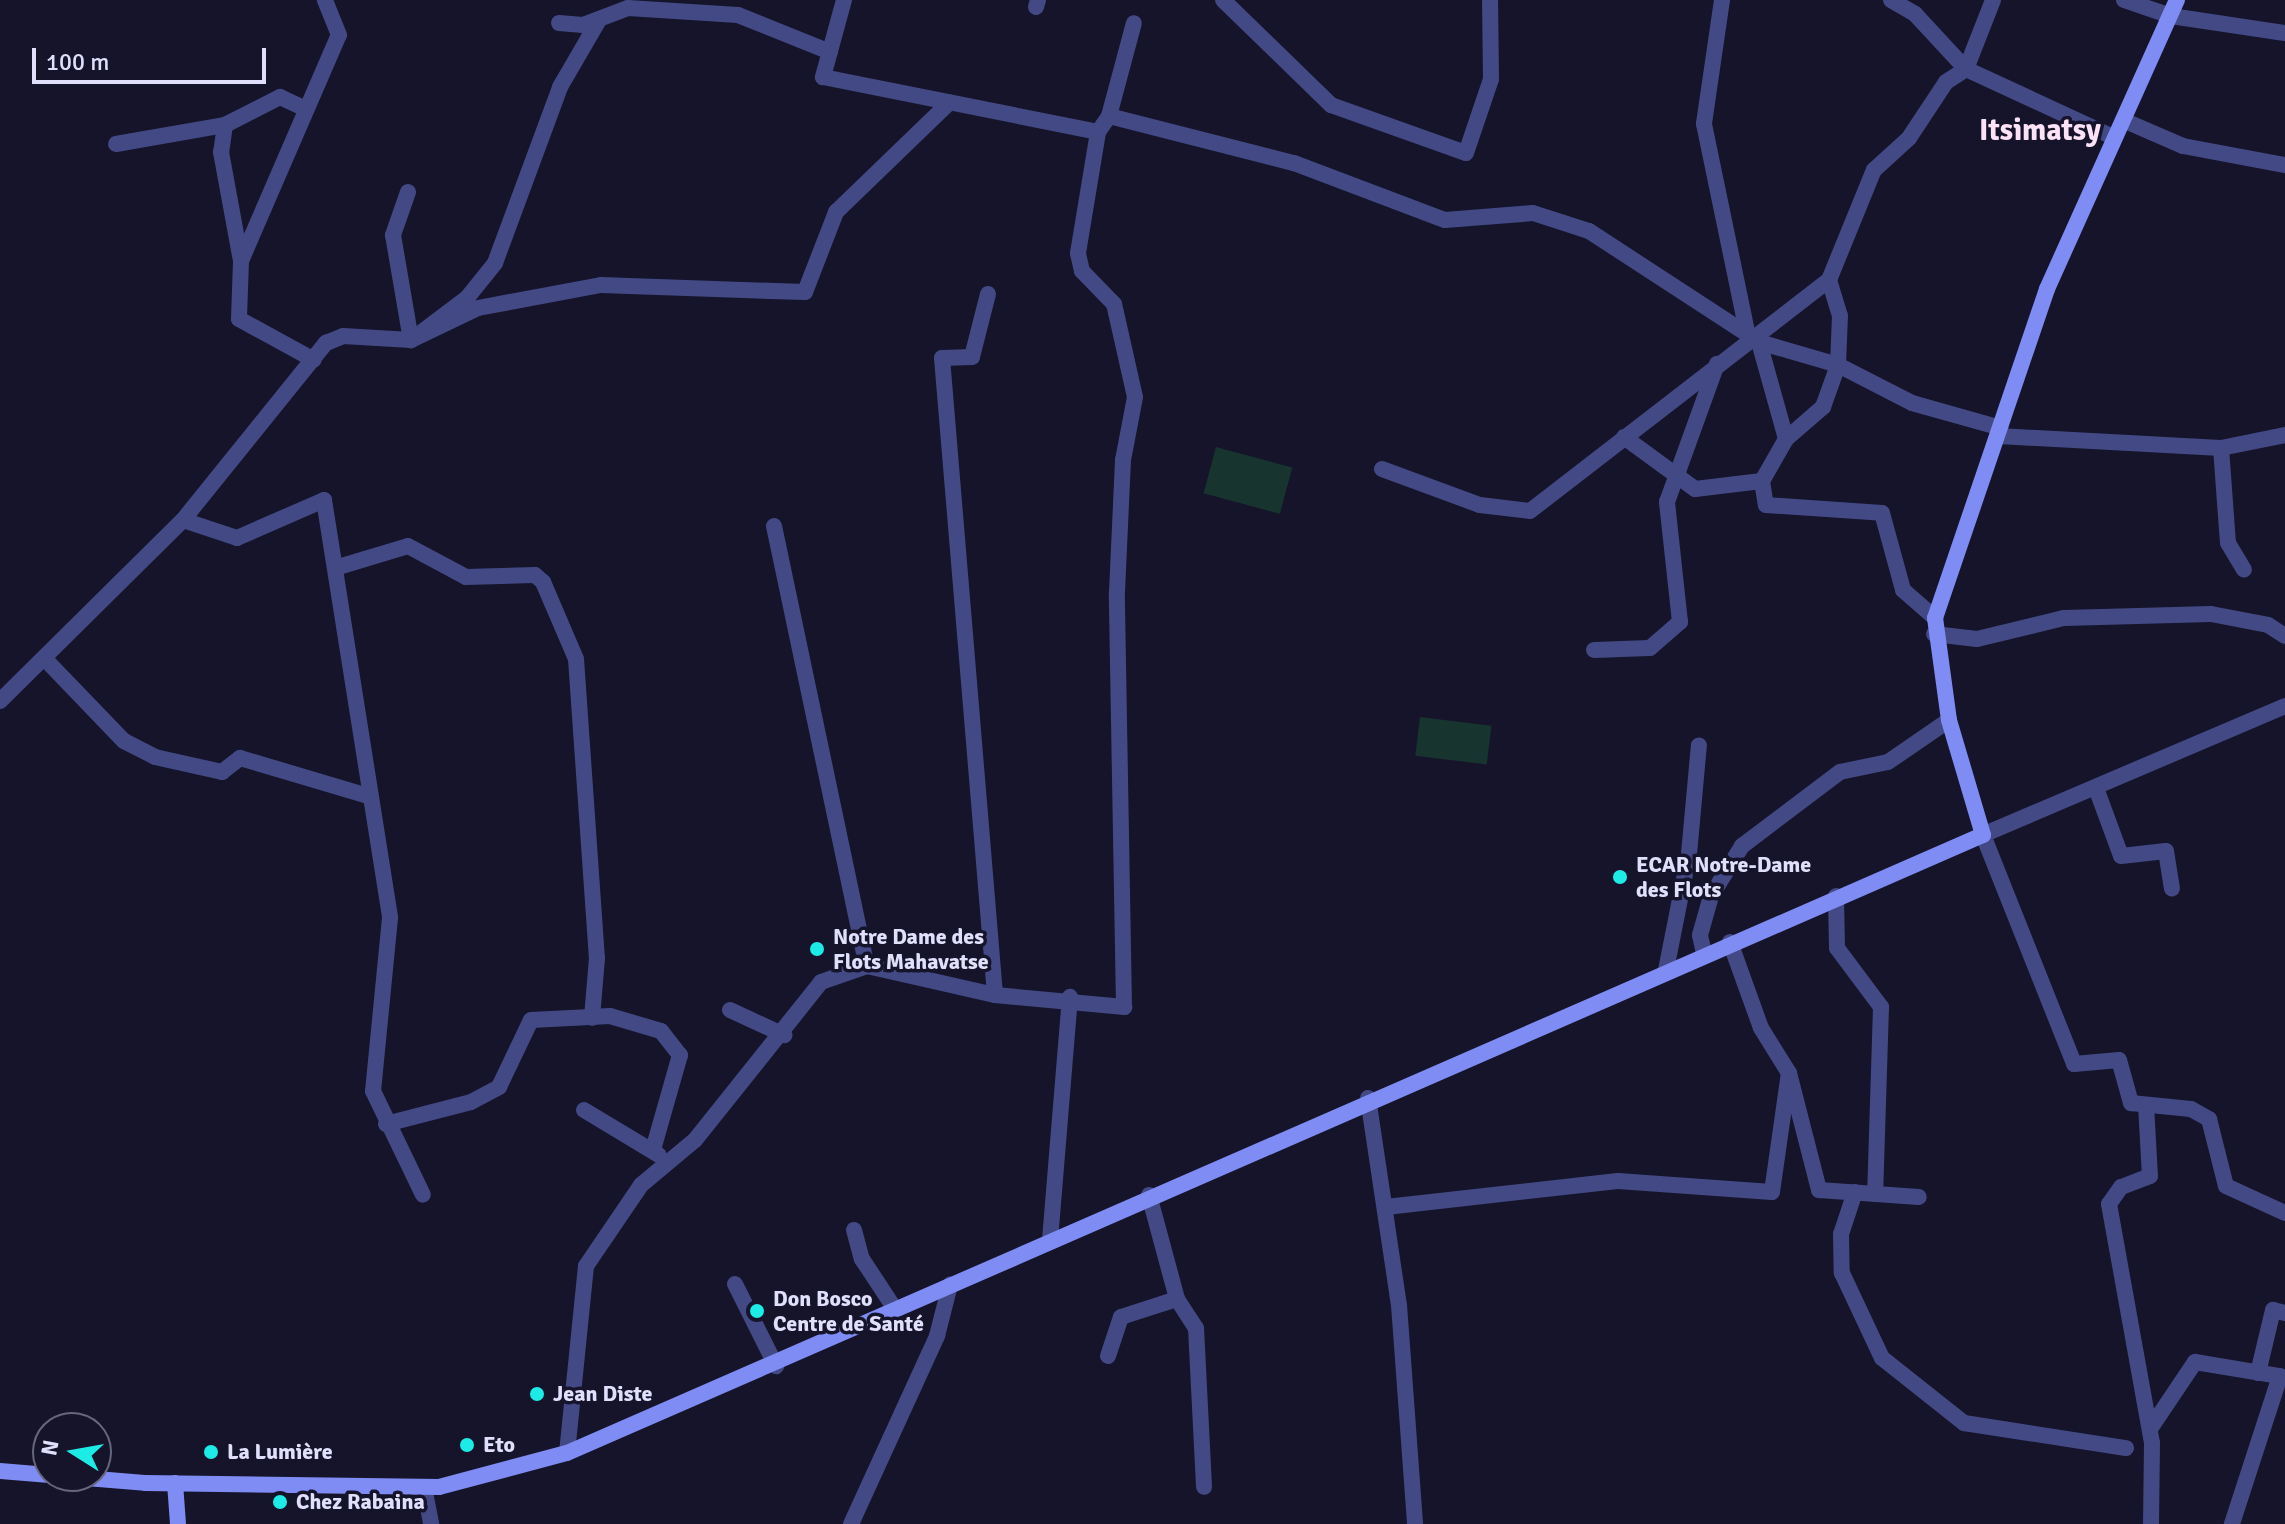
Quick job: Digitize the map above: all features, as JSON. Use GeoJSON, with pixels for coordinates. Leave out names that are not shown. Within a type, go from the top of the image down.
{"type":"FeatureCollection","features":[{"type":"Feature","properties":{"kind":"street"},"geometry":{"type":"LineString","coordinates":[[241,261],[339,35],[325,0]]}},
{"type":"Feature","properties":{"kind":"street"},"geometry":{"type":"LineString","coordinates":[[844,0],[823,77],[1098,132]]}},
{"type":"Feature","properties":{"kind":"street"},"geometry":{"type":"LineString","coordinates":[[1223,0],[1331,105],[1466,153],[1491,79],[1490,0]]}},
{"type":"Feature","properties":{"kind":"street"},"geometry":{"type":"LineString","coordinates":[[1722,0],[1704,124],[1753,339],[1786,439]]}},
{"type":"Feature","properties":{"kind":"street"},"geometry":{"type":"LineString","coordinates":[[1891,0],[1915,14],[1966,69],[2113,137]]}},
{"type":"Feature","properties":{"kind":"street"},"geometry":{"type":"LineString","coordinates":[[1382,469],[1480,505],[1530,511],[1719,360],[1753,339],[1829,280],[1874,170],[1909,138],[1946,82],[1966,69],[1993,0]]}},
{"type":"Feature","properties":{"kind":"street"},"geometry":{"type":"LineString","coordinates":[[2124,0],[2285,33]]}},
{"type":"Feature","properties":{"kind":"street"},"geometry":{"type":"LineString","coordinates":[[559,23],[599,20],[628,8],[668,4],[754,19],[830,52]]}},
{"type":"Feature","properties":{"kind":"street"},"geometry":{"type":"LineString","coordinates":[[2174,8],[2113,137],[2047,289],[1935,626],[1949,720],[1983,835],[2064,1048],[2074,1064],[2119,1060],[2131,1103],[2191,1109],[2209,1119],[2226,1186],[2285,1213]]}},
{"type":"Feature","properties":{"kind":"street"},"geometry":{"type":"LineString","coordinates":[[411,340],[467,298],[495,263],[560,87],[599,20]]}},
{"type":"Feature","properties":{"kind":"street"},"geometry":{"type":"LineString","coordinates":[[567,1453],[586,1266],[641,1185],[695,1140],[784,1035],[821,982],[867,966],[995,995],[1070,997],[1124,1007],[1117,592],[1123,460],[1135,397],[1114,304],[1082,271],[1078,253],[1098,132],[1109,116],[1134,23]]}},
{"type":"Feature","properties":{"kind":"street"},"geometry":{"type":"LineString","coordinates":[[116,144],[225,125],[280,97],[306,109]]}},
{"type":"Feature","properties":{"kind":"street"},"geometry":{"type":"LineString","coordinates":[[0,701],[183,520],[314,360],[343,336],[411,340],[478,308],[601,285],[805,292],[844,202],[950,102]]}},
{"type":"Feature","properties":{"kind":"street"},"geometry":{"type":"LineString","coordinates":[[1109,116],[1294,163],[1445,220],[1533,213],[1568,223],[1753,339],[1838,365],[1912,403],[2000,432],[2221,448],[2285,435]]}},
{"type":"Feature","properties":{"kind":"street"},"geometry":{"type":"LineString","coordinates":[[2123,120],[2183,146],[2285,165]]}},
{"type":"Feature","properties":{"kind":"street"},"geometry":{"type":"LineString","coordinates":[[225,125],[221,152],[241,261],[239,319],[314,360]]}},
{"type":"Feature","properties":{"kind":"street"},"geometry":{"type":"LineString","coordinates":[[408,192],[393,235],[411,340]]}},
{"type":"Feature","properties":{"kind":"street"},"geometry":{"type":"LineString","coordinates":[[1829,280],[1840,316],[1838,365],[1823,407],[1786,439],[1762,481],[1766,505],[1775,510],[1882,513],[1903,590],[1935,626],[1977,639],[2064,618],[2211,614],[2268,625],[2285,636]]}},
{"type":"Feature","properties":{"kind":"street"},"geometry":{"type":"LineString","coordinates":[[988,294],[972,357],[942,358],[995,995]]}},
{"type":"Feature","properties":{"kind":"street"},"geometry":{"type":"LineString","coordinates":[[1594,650],[1650,648],[1680,622],[1668,528],[1671,474],[1719,360]]}},
{"type":"Feature","properties":{"kind":"street"},"geometry":{"type":"LineString","coordinates":[[1624,437],[1671,474],[1708,491],[1762,481]]}},
{"type":"Feature","properties":{"kind":"street"},"geometry":{"type":"LineString","coordinates":[[2221,448],[2228,543],[2244,570]]}},
{"type":"Feature","properties":{"kind":"street"},"geometry":{"type":"LineString","coordinates":[[183,520],[237,538],[324,500],[368,796],[390,918],[373,1091],[386,1124],[423,1195]]}},
{"type":"Feature","properties":{"kind":"street"},"geometry":{"type":"LineString","coordinates":[[774,526],[867,966]]}},
{"type":"Feature","properties":{"kind":"street"},"geometry":{"type":"LineString","coordinates":[[335,568],[408,546],[466,577],[535,575],[543,582],[576,659],[597,958],[592,1018]]}},
{"type":"Feature","properties":{"kind":"street"},"geometry":{"type":"LineString","coordinates":[[44,658],[124,741],[155,757],[222,772],[240,758],[368,796]]}},
{"type":"Feature","properties":{"kind":"street"},"geometry":{"type":"LineString","coordinates":[[0,1471],[175,1483],[424,1487],[567,1453],[776,1366],[895,1309],[1368,1098],[2285,706]]}},
{"type":"Feature","properties":{"kind":"street"},"geometry":{"type":"LineString","coordinates":[[1704,953],[1700,935],[1711,896],[1742,846],[1840,772],[1888,762],[1949,720]]}},
{"type":"Feature","properties":{"kind":"street"},"geometry":{"type":"LineString","coordinates":[[1666,970],[1692,830],[1699,745]]}},
{"type":"Feature","properties":{"kind":"street"},"geometry":{"type":"LineString","coordinates":[[2096,788],[2121,856],[2166,851],[2172,889]]}},
{"type":"Feature","properties":{"kind":"street"},"geometry":{"type":"LineString","coordinates":[[1836,896],[1837,948],[1881,1007],[1875,1194]]}},
{"type":"Feature","properties":{"kind":"street"},"geometry":{"type":"LineString","coordinates":[[1730,942],[1761,1028],[1789,1073],[1815,1184],[1855,1192],[1919,1197]]}},
{"type":"Feature","properties":{"kind":"street"},"geometry":{"type":"LineString","coordinates":[[1050,1240],[1070,997]]}},
{"type":"Feature","properties":{"kind":"street"},"geometry":{"type":"LineString","coordinates":[[730,1010],[784,1035]]}},
{"type":"Feature","properties":{"kind":"street"},"geometry":{"type":"LineString","coordinates":[[386,1124],[471,1102],[499,1087],[531,1020],[592,1018],[661,1031],[680,1055],[654,1146]]}},
{"type":"Feature","properties":{"kind":"street"},"geometry":{"type":"LineString","coordinates":[[1386,1207],[1618,1181],[1772,1192],[1789,1073]]}},
{"type":"Feature","properties":{"kind":"street"},"geometry":{"type":"LineString","coordinates":[[1368,1098],[1386,1207],[1415,1524]]}},
{"type":"Feature","properties":{"kind":"street"},"geometry":{"type":"LineString","coordinates":[[2146,1105],[2150,1176],[2121,1187],[2109,1204],[2150,1429],[2151,1524]]}},
{"type":"Feature","properties":{"kind":"street"},"geometry":{"type":"LineString","coordinates":[[584,1110],[654,1146],[664,1163]]}},
{"type":"Feature","properties":{"kind":"street"},"geometry":{"type":"LineString","coordinates":[[1855,1192],[1841,1234],[1842,1273],[1882,1358],[1964,1423],[2126,1448]]}},
{"type":"Feature","properties":{"kind":"street"},"geometry":{"type":"LineString","coordinates":[[1149,1195],[1177,1299],[1193,1316],[1203,1372],[1204,1487]]}},
{"type":"Feature","properties":{"kind":"street"},"geometry":{"type":"LineString","coordinates":[[854,1230],[862,1259],[895,1309]]}},
{"type":"Feature","properties":{"kind":"street"},"geometry":{"type":"LineString","coordinates":[[735,1284],[776,1366]]}},
{"type":"Feature","properties":{"kind":"street"},"geometry":{"type":"LineString","coordinates":[[852,1524],[937,1336],[950,1285]]}},
{"type":"Feature","properties":{"kind":"street"},"geometry":{"type":"LineString","coordinates":[[1108,1356],[1121,1317],[1177,1299]]}},
{"type":"Feature","properties":{"kind":"street"},"geometry":{"type":"LineString","coordinates":[[2258,1373],[2273,1310],[2285,1313]]}},
{"type":"Feature","properties":{"kind":"street"},"geometry":{"type":"LineString","coordinates":[[2150,1429],[2195,1362],[2280,1376],[2232,1524]]}},
{"type":"Feature","properties":{"kind":"street"},"geometry":{"type":"LineString","coordinates":[[175,1483],[178,1524]]}},
{"type":"Feature","properties":{"kind":"street"},"geometry":{"type":"LineString","coordinates":[[424,1487],[431,1524]]}},
{"type":"Feature","properties":{"kind":"green space"},"geometry":{"type":"Polygon","coordinates":[[[1216,447],[1292,467],[1280,514],[1204,493],[1216,447]]]}},
{"type":"Feature","properties":{"kind":"green space"},"geometry":{"type":"Polygon","coordinates":[[[1420,717],[1491,726],[1487,764],[1415,756],[1420,717]]]}},
{"type":"Feature","properties":{"kind":"place","name":"ECAR Notre-Dame des Flots"},"geometry":{"type":"Point","coordinates":[1620,877]}},
{"type":"Feature","properties":{"kind":"place","name":"Notre Dame des Flots Mahavatse"},"geometry":{"type":"Point","coordinates":[817,949]}},
{"type":"Feature","properties":{"kind":"place","name":"Don Bosco Centre de Santé"},"geometry":{"type":"Point","coordinates":[757,1311]}},
{"type":"Feature","properties":{"kind":"place","name":"Jean Diste"},"geometry":{"type":"Point","coordinates":[537,1394]}},
{"type":"Feature","properties":{"kind":"place","name":"Eto"},"geometry":{"type":"Point","coordinates":[467,1445]}},
{"type":"Feature","properties":{"kind":"place","name":"La Lumière"},"geometry":{"type":"Point","coordinates":[211,1452]}},
{"type":"Feature","properties":{"kind":"place","name":"Chez Rabaina"},"geometry":{"type":"Point","coordinates":[280,1502]}},
{"type":"Feature","properties":{"kind":"district","name":"Itsimatsy"},"geometry":{"type":"Point","coordinates":[2040,131]}}]}
